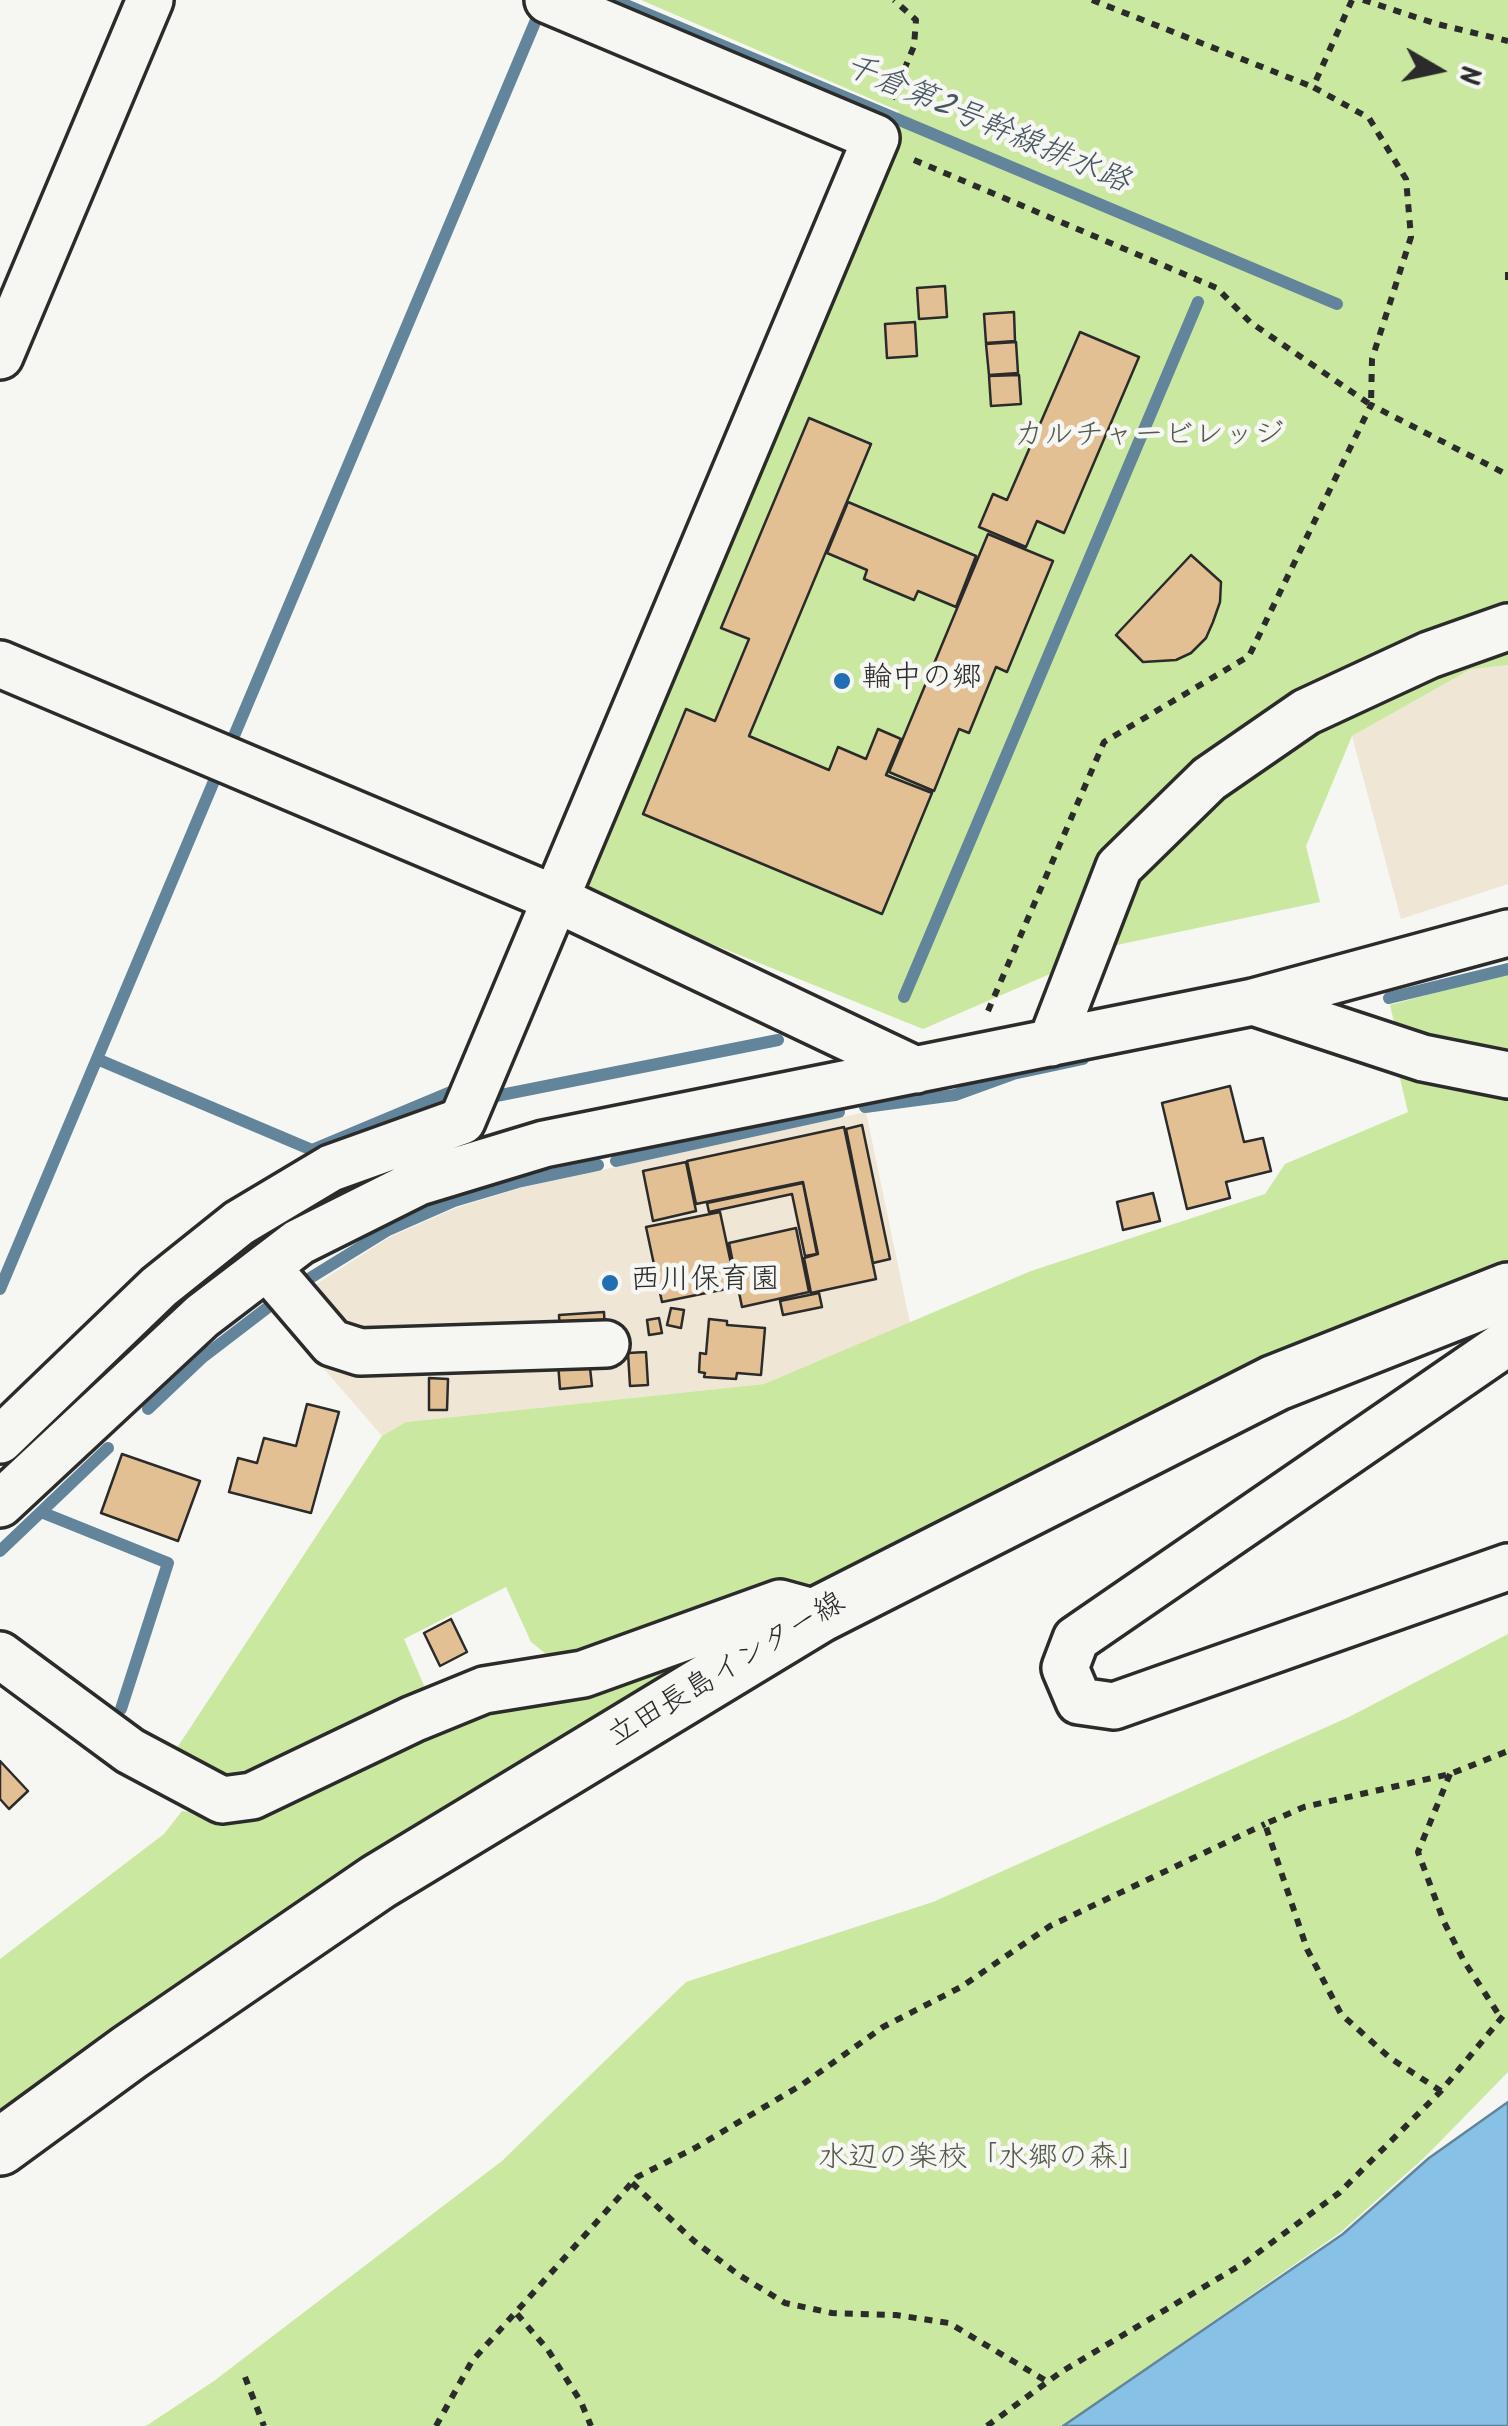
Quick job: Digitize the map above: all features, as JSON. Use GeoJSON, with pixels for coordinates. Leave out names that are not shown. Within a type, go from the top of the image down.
{"type":"FeatureCollection","features":[{"type":"Feature","properties":{"kind":"main road","name":"立田長島インター線"},"geometry":{"type":"LineString","coordinates":[[0,2146],[378,1882],[820,1614],[1275,1382],[1508,1291]]}},
{"type":"Feature","properties":{"kind":"street"},"geometry":{"type":"LineString","coordinates":[[0,356],[150,0]]}},
{"type":"Feature","properties":{"kind":"street"},"geometry":{"type":"LineString","coordinates":[[0,1440],[158,1287],[238,1223],[331,1168],[462,1121],[884,118],[548,0]]}},
{"type":"Feature","properties":{"kind":"street"},"geometry":{"type":"LineString","coordinates":[[1050,1043],[1119,867],[1209,779],[1306,712],[1428,655],[1508,627]]}},
{"type":"Feature","properties":{"kind":"street"},"geometry":{"type":"LineString","coordinates":[[0,664],[556,899],[916,1070]]}},
{"type":"Feature","properties":{"kind":"street"},"geometry":{"type":"LineString","coordinates":[[0,1504],[202,1316],[267,1266],[299,1242],[419,1182],[544,1144],[1253,1002],[1508,932]]}},
{"type":"Feature","properties":{"kind":"street"},"geometry":{"type":"LineString","coordinates":[[1253,1002],[1424,1058],[1508,1075]]}},
{"type":"Feature","properties":{"kind":"street"},"geometry":{"type":"LineString","coordinates":[[267,1266],[332,1343],[360,1352],[606,1344]]}},
{"type":"Feature","properties":{"kind":"street"},"geometry":{"type":"LineString","coordinates":[[1508,1342],[1076,1640],[1065,1668],[1079,1700],[1114,1706],[1508,1567]]}},
{"type":"Feature","properties":{"kind":"street"},"geometry":{"type":"LineString","coordinates":[[0,1655],[130,1751],[222,1800],[252,1796],[413,1719],[484,1690],[583,1674],[780,1603],[820,1614]]}},
{"type":"Feature","properties":{"kind":"path"},"geometry":{"type":"LineString","coordinates":[[894,0],[916,20],[914,46],[884,118],[881,146],[1216,288],[1250,322],[1371,405],[1508,475]]}},
{"type":"Feature","properties":{"kind":"path"},"geometry":{"type":"LineString","coordinates":[[967,1060],[1104,742],[1249,656],[1371,405],[1372,360],[1411,237],[1406,179],[1369,118],[1312,87],[1092,0]]}},
{"type":"Feature","properties":{"kind":"path"},"geometry":{"type":"LineString","coordinates":[[1312,87],[1352,0]]}},
{"type":"Feature","properties":{"kind":"path"},"geometry":{"type":"LineString","coordinates":[[1363,0],[1436,24],[1508,41]]}},
{"type":"Feature","properties":{"kind":"path"},"geometry":{"type":"LineString","coordinates":[[1508,272],[1508,282]]}},
{"type":"Feature","properties":{"kind":"path"},"geometry":{"type":"LineString","coordinates":[[436,2426],[472,2361],[638,2177],[803,2084],[883,2027],[960,1987],[1050,1926],[1304,1807],[1450,1774],[1508,1751]]}},
{"type":"Feature","properties":{"kind":"path"},"geometry":{"type":"LineString","coordinates":[[1450,1774],[1418,1852],[1451,1935],[1501,2018]]}},
{"type":"Feature","properties":{"kind":"path"},"geometry":{"type":"LineString","coordinates":[[1265,1824],[1307,1949],[1341,2014],[1390,2058],[1441,2091]]}},
{"type":"Feature","properties":{"kind":"path"},"geometry":{"type":"LineString","coordinates":[[988,2426],[1048,2382],[1244,2262],[1323,2205],[1441,2091],[1508,2010]]}},
{"type":"Feature","properties":{"kind":"path"},"geometry":{"type":"LineString","coordinates":[[632,2183],[694,2241],[786,2303],[832,2313],[896,2315],[949,2323],[1048,2382]]}},
{"type":"Feature","properties":{"kind":"path"},"geometry":{"type":"LineString","coordinates":[[517,2314],[548,2350],[581,2402],[591,2426]]}},
{"type":"Feature","properties":{"kind":"path"},"geometry":{"type":"LineString","coordinates":[[245,2377],[264,2426]]}},
{"type":"Feature","properties":{"kind":"shaded area"},"geometry":{"type":"Polygon","coordinates":[[[1508,665],[1508,884],[1401,919],[1352,736],[1471,669],[1508,665]]]}},
{"type":"Feature","properties":{"kind":"shaded area","name":"西川保育園"},"geometry":{"type":"Polygon","coordinates":[[[866,1112],[910,1323],[764,1384],[406,1422],[382,1436],[274,1311],[390,1237],[456,1208],[520,1188],[866,1112]]]}},
{"type":"Feature","properties":{"kind":"green space","name":"カルチャービレッジ"},"geometry":{"type":"Polygon","coordinates":[[[641,0],[1508,0],[1508,665],[1471,669],[1352,736],[1306,846],[1320,902],[1117,945],[923,1029],[573,888],[899,111],[641,0]]]}},
{"type":"Feature","properties":{"kind":"green space"},"geometry":{"type":"Polygon","coordinates":[[[1508,973],[1508,1064],[1397,1035],[1390,1005],[1508,973]]]}},
{"type":"Feature","properties":{"kind":"green space"},"geometry":{"type":"Polygon","coordinates":[[[1398,1070],[1508,1093],[1508,1273],[836,1583],[607,1656],[551,1658],[531,1642],[506,1587],[404,1639],[425,1688],[270,1764],[224,1780],[171,1757],[382,1436],[406,1422],[764,1384],[1031,1271],[1265,1194],[1285,1164],[1408,1112],[1398,1070]]]}},
{"type":"Feature","properties":{"kind":"green space"},"geometry":{"type":"Polygon","coordinates":[[[775,1612],[0,2125],[0,1959],[164,1834],[182,1811],[219,1816],[431,1721],[775,1612]]]}},
{"type":"Feature","properties":{"kind":"green space","name":"水辺の楽校「水郷の森」"},"geometry":{"type":"Polygon","coordinates":[[[1508,1634],[1508,2072],[1426,2156],[1341,2232],[1063,2426],[146,2426],[214,2381],[502,2161],[686,1982],[933,1902],[1349,1717],[1508,1634]]]}},
{"type":"Feature","properties":{"kind":"water"},"geometry":{"type":"Polygon","coordinates":[[[1508,2102],[1508,2426],[1063,2426],[1343,2234],[1429,2158],[1508,2102]]]}},
{"type":"Feature","properties":{"kind":"building"},"geometry":{"type":"Polygon","coordinates":[[[945,286],[947,317],[919,319],[917,288],[945,286]]]}},
{"type":"Feature","properties":{"kind":"building"},"geometry":{"type":"Polygon","coordinates":[[[1014,312],[1015,341],[986,343],[984,314],[1014,312]]]}},
{"type":"Feature","properties":{"kind":"building"},"geometry":{"type":"Polygon","coordinates":[[[915,322],[917,356],[887,358],[885,324],[915,322]]]}},
{"type":"Feature","properties":{"kind":"building"},"geometry":{"type":"Polygon","coordinates":[[[1080,332],[1139,357],[1064,533],[1037,521],[1026,547],[979,527],[993,494],[1007,500],[1080,332]]]}},
{"type":"Feature","properties":{"kind":"building"},"geometry":{"type":"Polygon","coordinates":[[[1016,342],[1018,373],[989,375],[986,344],[1016,342]]]}},
{"type":"Feature","properties":{"kind":"building"},"geometry":{"type":"Polygon","coordinates":[[[1019,375],[1021,404],[991,406],[989,376],[1019,375]]]}},
{"type":"Feature","properties":{"kind":"building"},"geometry":{"type":"Polygon","coordinates":[[[809,418],[871,444],[749,736],[829,770],[838,747],[866,759],[878,729],[901,739],[886,775],[932,793],[882,914],[643,814],[686,709],[715,721],[749,639],[721,628],[809,418]]]}},
{"type":"Feature","properties":{"kind":"building"},"geometry":{"type":"Polygon","coordinates":[[[848,502],[976,556],[956,607],[918,591],[914,600],[864,579],[867,570],[827,553],[848,502]]]}},
{"type":"Feature","properties":{"kind":"building"},"geometry":{"type":"Polygon","coordinates":[[[988,534],[1053,561],[1007,672],[996,667],[969,733],[959,729],[934,791],[889,772],[988,534]]]}},
{"type":"Feature","properties":{"kind":"building"},"geometry":{"type":"Polygon","coordinates":[[[1191,555],[1221,582],[1220,602],[1206,638],[1191,653],[1176,660],[1143,662],[1116,635],[1191,555]]]}},
{"type":"Feature","properties":{"kind":"building"},"geometry":{"type":"Polygon","coordinates":[[[1230,1086],[1244,1142],[1263,1138],[1271,1171],[1226,1182],[1230,1198],[1187,1209],[1162,1103],[1230,1086]]]}},
{"type":"Feature","properties":{"kind":"building"},"geometry":{"type":"Polygon","coordinates":[[[862,1125],[890,1259],[873,1263],[846,1129],[862,1125]]]}},
{"type":"Feature","properties":{"kind":"building"},"geometry":{"type":"Polygon","coordinates":[[[844,1127],[876,1279],[811,1293],[804,1258],[818,1254],[803,1182],[696,1204],[687,1161],[844,1127]]]}},
{"type":"Feature","properties":{"kind":"building"},"geometry":{"type":"Polygon","coordinates":[[[686,1162],[696,1211],[653,1221],[643,1171],[686,1162]]]}},
{"type":"Feature","properties":{"kind":"building"},"geometry":{"type":"Polygon","coordinates":[[[803,1183],[817,1254],[805,1256],[792,1194],[709,1212],[707,1203],[803,1183]]]}},
{"type":"Feature","properties":{"kind":"building"},"geometry":{"type":"Polygon","coordinates":[[[1153,1193],[1160,1221],[1123,1230],[1117,1202],[1153,1193]]]}},
{"type":"Feature","properties":{"kind":"building"},"geometry":{"type":"Polygon","coordinates":[[[720,1212],[736,1287],[662,1302],[646,1227],[720,1212]]]}},
{"type":"Feature","properties":{"kind":"building"},"geometry":{"type":"Polygon","coordinates":[[[796,1228],[809,1292],[742,1307],[729,1243],[796,1228]]]}},
{"type":"Feature","properties":{"kind":"building"},"geometry":{"type":"Polygon","coordinates":[[[819,1293],[822,1307],[783,1315],[780,1301],[819,1293]]]}},
{"type":"Feature","properties":{"kind":"building"},"geometry":{"type":"Polygon","coordinates":[[[671,1308],[684,1310],[681,1328],[667,1325],[671,1308]]]}},
{"type":"Feature","properties":{"kind":"building"},"geometry":{"type":"Polygon","coordinates":[[[604,1312],[605,1332],[560,1335],[559,1315],[604,1312]]]}},
{"type":"Feature","properties":{"kind":"building"},"geometry":{"type":"Polygon","coordinates":[[[659,1318],[662,1333],[649,1335],[647,1320],[659,1318]]]}},
{"type":"Feature","properties":{"kind":"building"},"geometry":{"type":"Polygon","coordinates":[[[709,1319],[727,1321],[727,1325],[765,1328],[761,1375],[737,1373],[736,1379],[704,1377],[705,1373],[699,1372],[700,1353],[706,1354],[709,1319]]]}},
{"type":"Feature","properties":{"kind":"building"},"geometry":{"type":"Polygon","coordinates":[[[646,1352],[648,1385],[630,1386],[628,1353],[646,1352]]]}},
{"type":"Feature","properties":{"kind":"building"},"geometry":{"type":"Polygon","coordinates":[[[589,1359],[592,1386],[560,1389],[558,1363],[589,1359]]]}},
{"type":"Feature","properties":{"kind":"building"},"geometry":{"type":"Polygon","coordinates":[[[429,1378],[448,1379],[447,1410],[429,1410],[429,1378]]]}},
{"type":"Feature","properties":{"kind":"building"},"geometry":{"type":"Polygon","coordinates":[[[307,1404],[339,1412],[311,1513],[229,1492],[238,1458],[257,1463],[264,1438],[296,1446],[307,1404]]]}},
{"type":"Feature","properties":{"kind":"building"},"geometry":{"type":"Polygon","coordinates":[[[122,1454],[200,1481],[178,1541],[101,1513],[122,1454]]]}},
{"type":"Feature","properties":{"kind":"building"},"geometry":{"type":"Polygon","coordinates":[[[451,1619],[467,1652],[440,1666],[424,1633],[451,1619]]]}},
{"type":"Feature","properties":{"kind":"building"},"geometry":{"type":"Polygon","coordinates":[[[0,1761],[28,1791],[9,1809],[0,1799],[0,1761]]]}},
{"type":"Feature","properties":{"kind":"waterway","name":"千倉第2号幹線排水路"},"geometry":{"type":"LineString","coordinates":[[614,0],[1337,304]]}},
{"type":"Feature","properties":{"kind":"waterway"},"geometry":{"type":"LineString","coordinates":[[231,743],[536,20]]}},
{"type":"Feature","properties":{"kind":"waterway"},"geometry":{"type":"LineString","coordinates":[[904,997],[1198,302]]}},
{"type":"Feature","properties":{"kind":"waterway"},"geometry":{"type":"LineString","coordinates":[[0,1289],[214,781]]}},
{"type":"Feature","properties":{"kind":"waterway"},"geometry":{"type":"LineString","coordinates":[[1389,998],[1508,969]]}},
{"type":"Feature","properties":{"kind":"waterway"},"geometry":{"type":"LineString","coordinates":[[496,1096],[778,1040]]}},
{"type":"Feature","properties":{"kind":"waterway"},"geometry":{"type":"LineString","coordinates":[[97,1059],[312,1150],[453,1091]]}},
{"type":"Feature","properties":{"kind":"waterway"},"geometry":{"type":"LineString","coordinates":[[865,1107],[955,1095],[1013,1074],[1083,1059]]}},
{"type":"Feature","properties":{"kind":"waterway"},"geometry":{"type":"LineString","coordinates":[[616,1161],[839,1112]]}},
{"type":"Feature","properties":{"kind":"waterway"},"geometry":{"type":"LineString","coordinates":[[302,1283],[388,1230],[454,1201],[598,1165]]}},
{"type":"Feature","properties":{"kind":"waterway"},"geometry":{"type":"LineString","coordinates":[[148,1409],[203,1357],[267,1308]]}},
{"type":"Feature","properties":{"kind":"waterway"},"geometry":{"type":"LineString","coordinates":[[0,1551],[108,1448]]}},
{"type":"Feature","properties":{"kind":"waterway"},"geometry":{"type":"LineString","coordinates":[[41,1512],[168,1563],[121,1709]]}},
{"type":"Feature","properties":{"kind":"place","name":"輪中の郷"},"geometry":{"type":"Point","coordinates":[842,681]}},
{"type":"Feature","properties":{"kind":"place","name":"西川保育園"},"geometry":{"type":"Point","coordinates":[610,1283]}}]}
